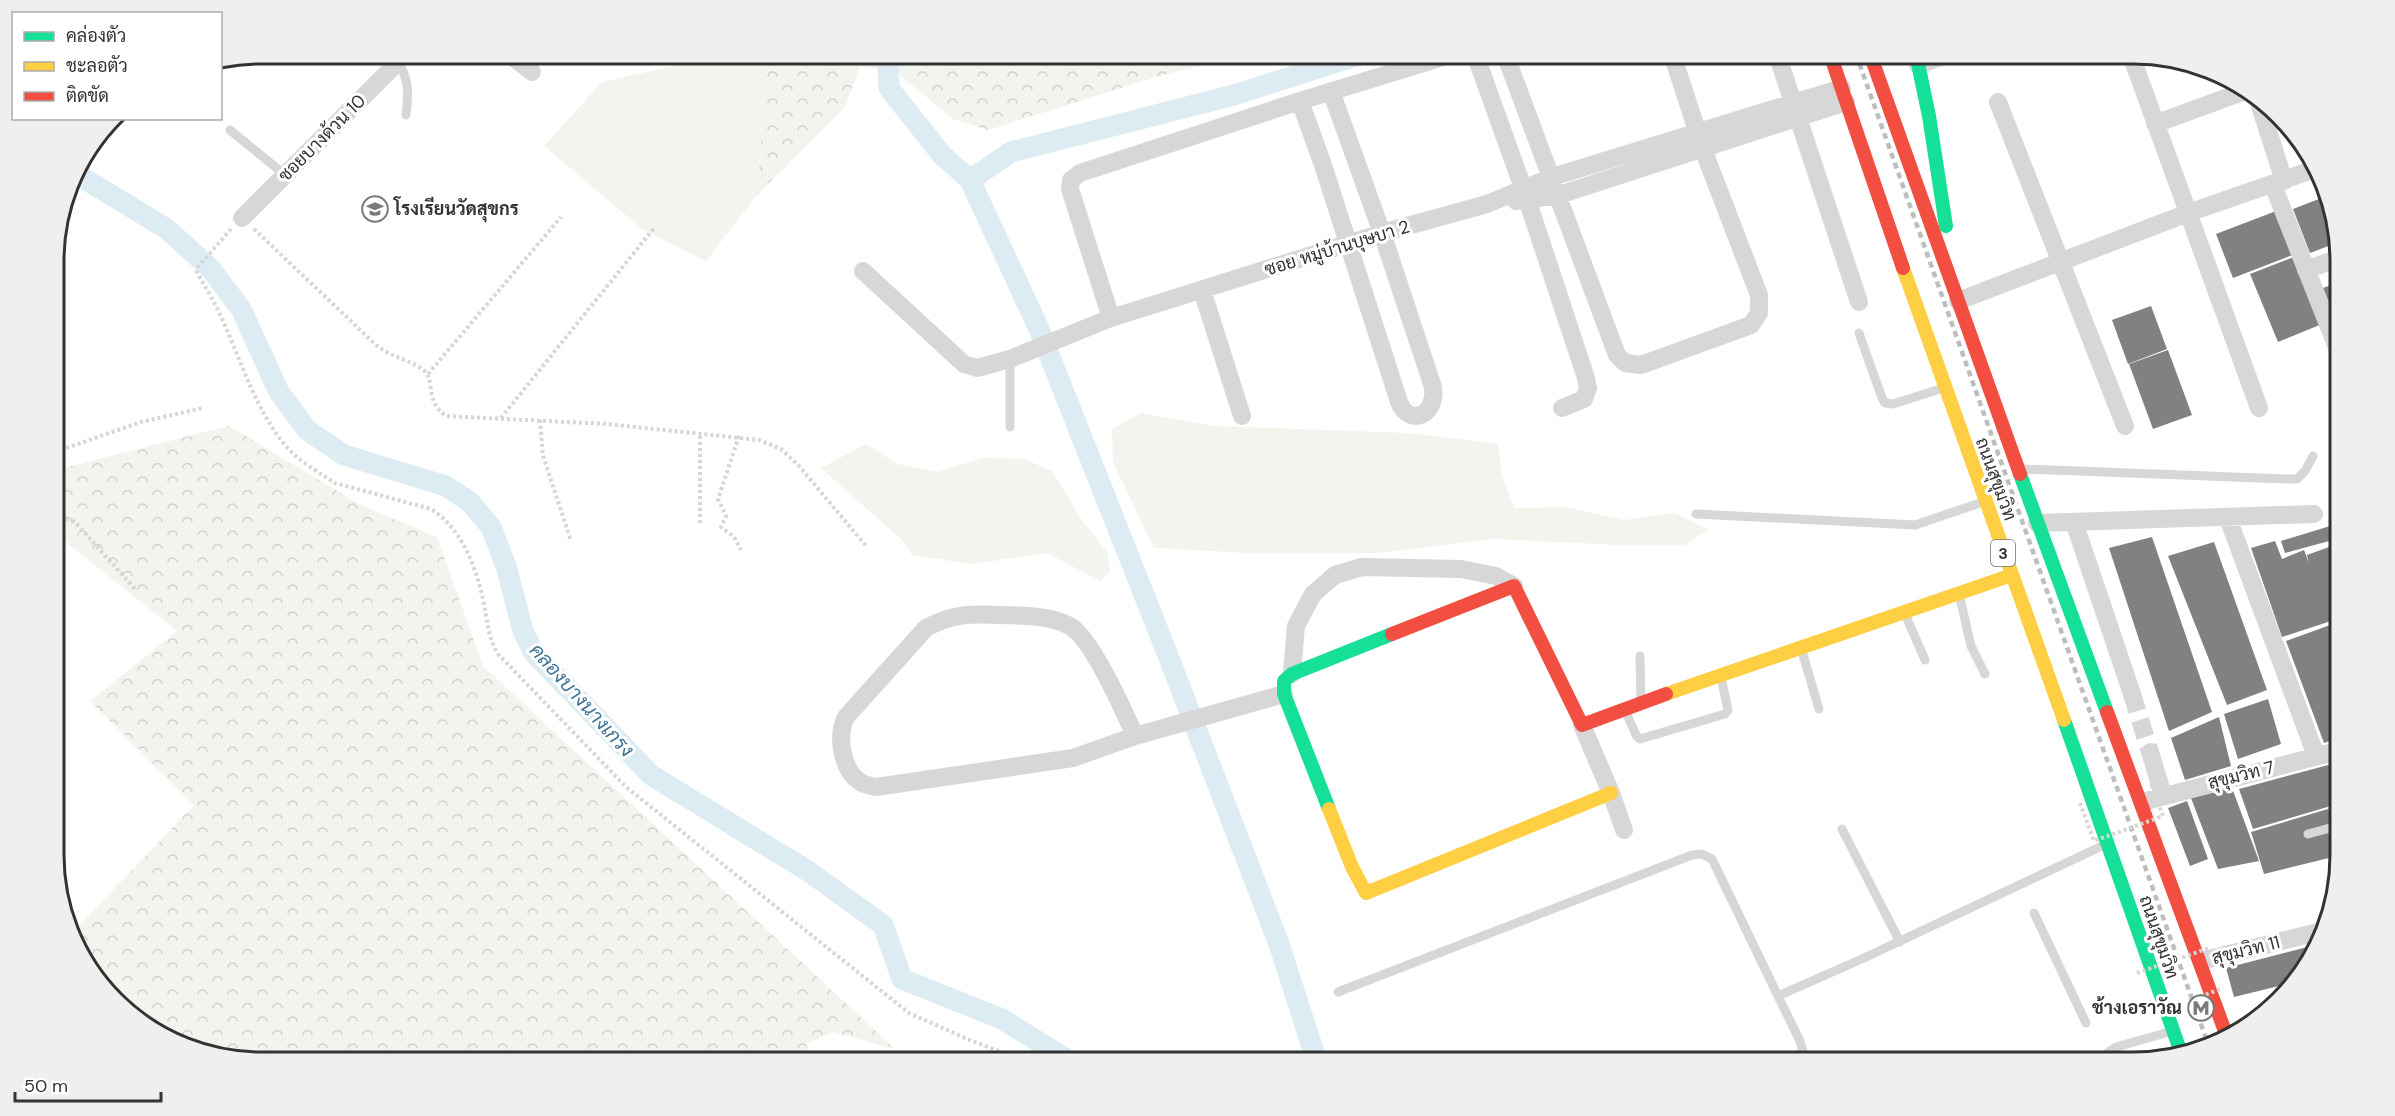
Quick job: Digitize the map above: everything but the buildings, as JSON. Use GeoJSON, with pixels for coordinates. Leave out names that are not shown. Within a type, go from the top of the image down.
{"type":"FeatureCollection","features":[{"type":"Feature","properties":{"kind":"main road","name":"ถนนสุขุมวิท"},"geometry":{"type":"LineString","coordinates":[[1833,64],[1949,386],[1984,502],[2108,843],[2178,1046]]}},
{"type":"Feature","properties":{"kind":"main road","name":"ถนนสุขุมวิท"},"geometry":{"type":"LineString","coordinates":[[1874,64],[1957,299],[1978,374],[2018,469],[2142,802],[2205,954],[2225,1028]]}},
{"type":"Feature","properties":{"kind":"main road"},"geometry":{"type":"LineString","coordinates":[[1918,64],[1929,116],[1957,299]]}},
{"type":"Feature","properties":{"kind":"main road"},"geometry":{"type":"LineString","coordinates":[[1916,140],[1946,270]]}},
{"type":"Feature","properties":{"kind":"main road"},"geometry":{"type":"LineString","coordinates":[[1611,793],[1366,893],[1352,867],[1284,694],[1284,681],[1292,674],[1514,586],[1582,725],[1624,708],[2012,575]]}},
{"type":"Feature","properties":{"kind":"street","name":"ซอยบางด้วน 10"},"geometry":{"type":"LineString","coordinates":[[242,218],[392,68],[393,64]]}},
{"type":"Feature","properties":{"kind":"street"},"geometry":{"type":"LineString","coordinates":[[522,64],[532,72]]}},
{"type":"Feature","properties":{"kind":"street"},"geometry":{"type":"LineString","coordinates":[[1111,318],[1070,189],[1071,180],[1080,173],[1420,64]]}},
{"type":"Feature","properties":{"kind":"street"},"geometry":{"type":"LineString","coordinates":[[1479,64],[1525,194],[1588,388],[1584,399],[1562,408]]}},
{"type":"Feature","properties":{"kind":"street"},"geometry":{"type":"LineString","coordinates":[[1510,64],[1617,355],[1625,363],[1641,365],[1751,325],[1759,312],[1759,295],[1700,141],[1675,64]]}},
{"type":"Feature","properties":{"kind":"street"},"geometry":{"type":"LineString","coordinates":[[1780,64],[1859,302]]}},
{"type":"Feature","properties":{"kind":"street"},"geometry":{"type":"LineString","coordinates":[[2134,64],[2259,408]]}},
{"type":"Feature","properties":{"kind":"street"},"geometry":{"type":"LineString","coordinates":[[1300,101],[1402,410],[1409,415],[1419,416],[1430,409],[1434,399],[1432,387],[1382,233],[1331,91]]}},
{"type":"Feature","properties":{"kind":"street"},"geometry":{"type":"LineString","coordinates":[[2155,124],[2237,94]]}},
{"type":"Feature","properties":{"kind":"street","name":"ซอย หมู่บ้านบุษบา 2"},"geometry":{"type":"LineString","coordinates":[[863,271],[964,364],[977,368],[1010,359],[1111,318],[1382,233],[1525,194],[1552,177],[1700,141],[1844,95]]}},
{"type":"Feature","properties":{"kind":"street"},"geometry":{"type":"LineString","coordinates":[[1998,102],[2125,426]]}},
{"type":"Feature","properties":{"kind":"street"},"geometry":{"type":"LineString","coordinates":[[2261,112],[2278,183],[2306,270],[2330,330]]}},
{"type":"Feature","properties":{"kind":"street"},"geometry":{"type":"LineString","coordinates":[[1525,194],[1559,195],[1700,141]]}},
{"type":"Feature","properties":{"kind":"street"},"geometry":{"type":"LineString","coordinates":[[1957,299],[2188,213],[2308,172]]}},
{"type":"Feature","properties":{"kind":"street"},"geometry":{"type":"LineString","coordinates":[[2306,270],[2330,261]]}},
{"type":"Feature","properties":{"kind":"street"},"geometry":{"type":"LineString","coordinates":[[1202,290],[1242,416]]}},
{"type":"Feature","properties":{"kind":"street"},"geometry":{"type":"LineString","coordinates":[[2037,522],[2314,514]]}},
{"type":"Feature","properties":{"kind":"street"},"geometry":{"type":"LineString","coordinates":[[2228,518],[2316,756]]}},
{"type":"Feature","properties":{"kind":"street"},"geometry":{"type":"LineString","coordinates":[[2074,522],[2132,694]]}},
{"type":"Feature","properties":{"kind":"street"},"geometry":{"type":"LineString","coordinates":[[1292,674],[1296,626],[1312,594],[1335,575],[1362,567],[1461,569],[1496,576],[1514,586]]}},
{"type":"Feature","properties":{"kind":"street"},"geometry":{"type":"LineString","coordinates":[[1135,736],[1112,683],[1072,627],[1055,620],[1037,617],[993,615],[960,615],[940,620],[926,628],[846,717],[841,726],[846,762],[854,777],[863,784],[876,787],[1073,758],[1135,736],[1284,694]]}},
{"type":"Feature","properties":{"kind":"street"},"geometry":{"type":"LineString","coordinates":[[1582,725],[1624,830]]}},
{"type":"Feature","properties":{"kind":"street"},"geometry":{"type":"LineString","coordinates":[[2150,752],[2157,790]]}},
{"type":"Feature","properties":{"kind":"street","name":"สุขุมวิท 7"},"geometry":{"type":"LineString","coordinates":[[2142,802],[2157,790],[2330,753]]}},
{"type":"Feature","properties":{"kind":"street","name":"สุขุมวิท 11"},"geometry":{"type":"LineString","coordinates":[[2205,954],[2314,932]]}},
{"type":"Feature","properties":{"kind":"lane"},"geometry":{"type":"LineString","coordinates":[[400,64],[406,76],[409,91],[406,115]]}},
{"type":"Feature","properties":{"kind":"lane"},"geometry":{"type":"LineString","coordinates":[[230,130],[285,175]]}},
{"type":"Feature","properties":{"kind":"lane"},"geometry":{"type":"LineString","coordinates":[[1859,333],[1885,403],[1893,404],[1949,386]]}},
{"type":"Feature","properties":{"kind":"lane"},"geometry":{"type":"LineString","coordinates":[[1010,359],[1010,427]]}},
{"type":"Feature","properties":{"kind":"lane"},"geometry":{"type":"LineString","coordinates":[[2018,469],[2286,480],[2297,479],[2305,471],[2313,456]]}},
{"type":"Feature","properties":{"kind":"lane"},"geometry":{"type":"LineString","coordinates":[[1696,514],[1915,525],[1984,502]]}},
{"type":"Feature","properties":{"kind":"lane"},"geometry":{"type":"LineString","coordinates":[[1959,593],[1960,606],[1971,646],[1985,674]]}},
{"type":"Feature","properties":{"kind":"lane"},"geometry":{"type":"LineString","coordinates":[[1905,611],[1925,660]]}},
{"type":"Feature","properties":{"kind":"lane"},"geometry":{"type":"LineString","coordinates":[[1800,647],[1819,709]]}},
{"type":"Feature","properties":{"kind":"lane"},"geometry":{"type":"LineString","coordinates":[[1640,656],[1641,703]]}},
{"type":"Feature","properties":{"kind":"lane"},"geometry":{"type":"LineString","coordinates":[[1624,708],[1640,739],[1648,739],[1725,714],[1728,710],[1721,675]]}},
{"type":"Feature","properties":{"kind":"lane"},"geometry":{"type":"LineString","coordinates":[[2308,834],[2330,828]]}},
{"type":"Feature","properties":{"kind":"lane"},"geometry":{"type":"LineString","coordinates":[[1842,829],[1900,942]]}},
{"type":"Feature","properties":{"kind":"lane"},"geometry":{"type":"LineString","coordinates":[[1778,996],[1900,942],[2108,843]]}},
{"type":"Feature","properties":{"kind":"lane"},"geometry":{"type":"LineString","coordinates":[[1338,992],[1692,855],[1702,854],[1712,859],[1800,1041],[1803,1051]]}},
{"type":"Feature","properties":{"kind":"lane"},"geometry":{"type":"LineString","coordinates":[[2020,886],[2026,896]]}},
{"type":"Feature","properties":{"kind":"lane"},"geometry":{"type":"LineString","coordinates":[[2034,913],[2086,1023]]}},
{"type":"Feature","properties":{"kind":"lane"},"geometry":{"type":"LineString","coordinates":[[2110,1051],[2116,1047],[2172,1031]]}},
{"type":"Feature","properties":{"kind":"path"},"geometry":{"type":"LineString","coordinates":[[428,375],[561,216]]}},
{"type":"Feature","properties":{"kind":"path"},"geometry":{"type":"LineString","coordinates":[[242,218],[376,345],[387,354],[424,370],[428,375],[431,398],[446,416],[540,420],[739,436],[759,440],[782,449],[867,547]]}},
{"type":"Feature","properties":{"kind":"path"},"geometry":{"type":"LineString","coordinates":[[501,418],[654,228]]}},
{"type":"Feature","properties":{"kind":"path"},"geometry":{"type":"LineString","coordinates":[[219,241],[198,267],[197,272],[217,308],[240,366],[269,421],[286,446],[322,477],[334,483],[431,509],[444,518],[454,529],[470,560],[482,593],[491,639],[498,654],[608,770],[909,1013],[1001,1052]]}},
{"type":"Feature","properties":{"kind":"path"},"geometry":{"type":"LineString","coordinates":[[65,449],[141,422],[203,408]]}},
{"type":"Feature","properties":{"kind":"path"},"geometry":{"type":"LineString","coordinates":[[540,420],[543,456],[571,541]]}},
{"type":"Feature","properties":{"kind":"path"},"geometry":{"type":"LineString","coordinates":[[700,433],[700,524]]}},
{"type":"Feature","properties":{"kind":"path"},"geometry":{"type":"LineString","coordinates":[[739,436],[718,499],[726,516],[722,527],[734,537],[741,550]]}},
{"type":"Feature","properties":{"kind":"path"},"geometry":{"type":"LineString","coordinates":[[65,518],[75,522],[136,590]]}},
{"type":"Feature","properties":{"kind":"path"},"geometry":{"type":"LineString","coordinates":[[2080,803],[2094,841],[2163,816],[2157,790]]}},
{"type":"Feature","properties":{"kind":"path"},"geometry":{"type":"LineString","coordinates":[[2137,973],[2205,954]]}},
{"type":"Feature","properties":{"kind":"path"},"geometry":{"type":"LineString","coordinates":[[2189,1001],[2223,988]]}},
{"type":"Feature","properties":{"kind":"green space"},"geometry":{"type":"Polygon","coordinates":[[[683,64],[767,64],[757,195],[706,261],[642,229],[544,146],[602,82],[683,64]]]}},
{"type":"Feature","properties":{"kind":"green space"},"geometry":{"type":"Polygon","coordinates":[[[767,64],[1209,64],[1159,76],[988,130],[953,119],[896,72],[860,66],[845,107],[757,195],[767,64]]]}},
{"type":"Feature","properties":{"kind":"green space"},"geometry":{"type":"Polygon","coordinates":[[[1141,413],[1213,426],[1408,433],[1498,444],[1502,476],[1514,508],[1566,507],[1624,520],[1675,513],[1709,530],[1684,545],[1618,545],[1492,539],[1378,553],[1247,553],[1154,548],[1113,462],[1112,429],[1141,413]]]}},
{"type":"Feature","properties":{"kind":"green space"},"geometry":{"type":"Polygon","coordinates":[[[229,426],[359,504],[437,537],[483,666],[895,1049],[833,1032],[806,1044],[810,1052],[262,1052],[223,1048],[198,1041],[163,1025],[142,1011],[122,994],[105,974],[91,953],[79,926],[194,805],[90,701],[177,631],[65,541],[65,468],[229,426]]]}},
{"type":"Feature","properties":{"kind":"green space"},"geometry":{"type":"Polygon","coordinates":[[[866,444],[897,464],[938,472],[982,458],[1025,459],[1053,472],[1082,520],[1107,552],[1110,572],[1100,581],[1047,553],[971,564],[912,555],[902,540],[821,468],[866,444]]]}},
{"type":"Feature","properties":{"kind":"waterway"},"geometry":{"type":"LineString","coordinates":[[888,64],[889,88],[942,155],[970,180],[1039,329],[1279,944],[1314,1051]]}},
{"type":"Feature","properties":{"kind":"waterway"},"geometry":{"type":"LineString","coordinates":[[970,180],[1011,152],[1234,95],[1331,64]]}},
{"type":"Feature","properties":{"kind":"waterway","name":"คลองบางนางเกรง"},"geometry":{"type":"LineString","coordinates":[[84,178],[167,229],[211,269],[241,309],[279,392],[307,430],[344,455],[446,486],[470,502],[491,527],[506,566],[523,631],[534,653],[651,775],[808,871],[883,925],[902,979],[1002,1019],[1054,1052]]}},
{"type":"Feature","properties":{"kind":"tunnel"},"geometry":{"type":"LineString","coordinates":[[2132,694],[2150,752]]}},
{"type":"Feature","properties":{"kind":"railway"},"geometry":{"type":"LineString","coordinates":[[1860,64],[2206,1037]]}},
{"type":"Feature","properties":{"kind":"traffic: fast"},"geometry":{"type":"LineString","coordinates":[[1918,64],[1929,116],[1946,226]]}},
{"type":"Feature","properties":{"kind":"traffic: fast"},"geometry":{"type":"LineString","coordinates":[[2020,474],[2107,712]]}},
{"type":"Feature","properties":{"kind":"traffic: fast"},"geometry":{"type":"LineString","coordinates":[[1329,809],[1284,694],[1284,681],[1292,674],[1392,634]]}},
{"type":"Feature","properties":{"kind":"traffic: fast"},"geometry":{"type":"LineString","coordinates":[[2064,720],[2179,1046]]}},
{"type":"Feature","properties":{"kind":"traffic: slow"},"geometry":{"type":"LineString","coordinates":[[1903,268],[2064,720]]}},
{"type":"Feature","properties":{"kind":"traffic: slow"},"geometry":{"type":"LineString","coordinates":[[1666,694],[2012,575]]}},
{"type":"Feature","properties":{"kind":"traffic: slow"},"geometry":{"type":"LineString","coordinates":[[1329,809],[1352,867],[1366,893],[1611,793]]}},
{"type":"Feature","properties":{"kind":"traffic: jam"},"geometry":{"type":"LineString","coordinates":[[1833,64],[1903,268]]}},
{"type":"Feature","properties":{"kind":"traffic: jam"},"geometry":{"type":"LineString","coordinates":[[1874,64],[2020,474]]}},
{"type":"Feature","properties":{"kind":"traffic: jam"},"geometry":{"type":"LineString","coordinates":[[1392,634],[1514,586],[1582,725],[1666,694]]}},
{"type":"Feature","properties":{"kind":"traffic: jam"},"geometry":{"type":"LineString","coordinates":[[2107,712],[2224,1029]]}},
{"type":"Feature","properties":{"kind":"place","name":"โรงเรียนวัดสุขกร"},"geometry":{"type":"Point","coordinates":[375,209]}},
{"type":"Feature","properties":{"kind":"place","name":"ช้างเอราวัณ"},"geometry":{"type":"Point","coordinates":[2201,1008]}}]}
